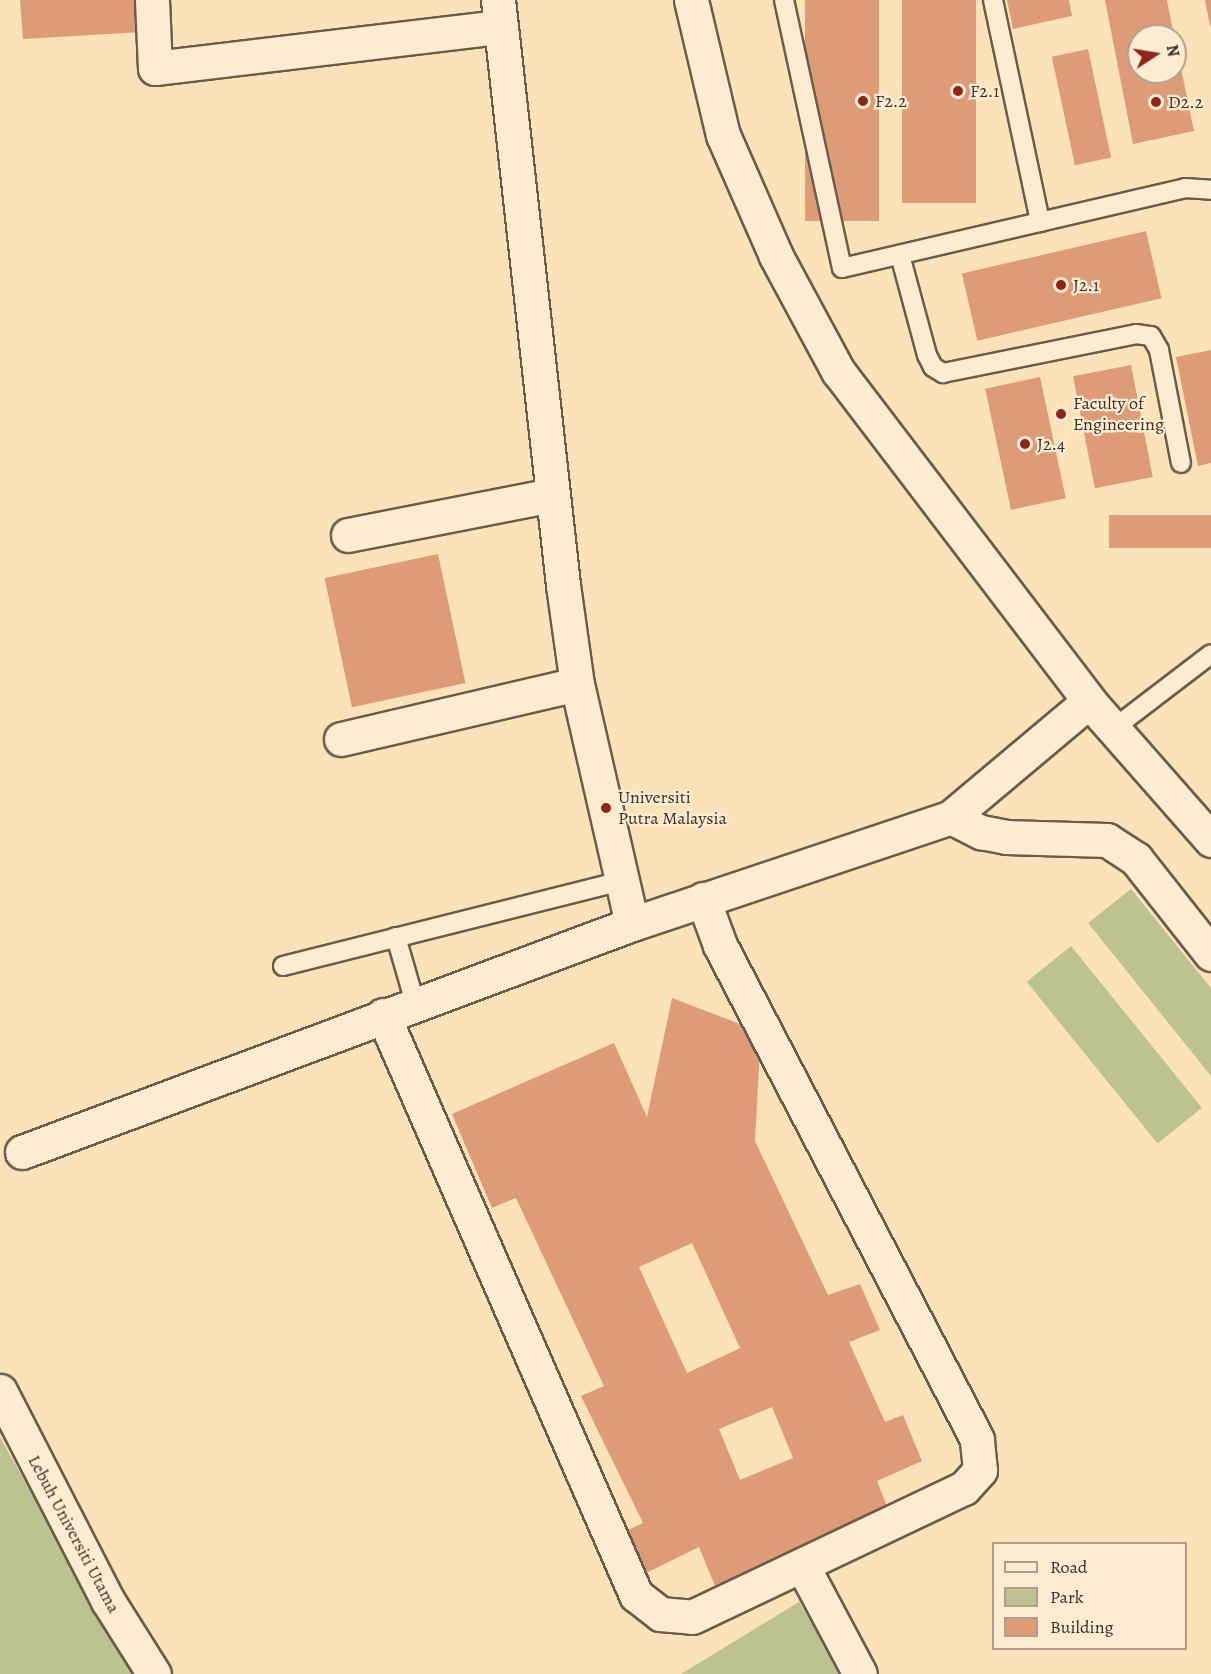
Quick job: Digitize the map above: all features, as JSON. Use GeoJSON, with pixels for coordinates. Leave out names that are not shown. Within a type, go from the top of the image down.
{"type":"FeatureCollection","features":[{"type":"Feature","properties":{"kind":"street"},"geometry":{"type":"LineString","coordinates":[[152,0],[155,68],[499,14],[551,495],[578,684],[632,924]]}},
{"type":"Feature","properties":{"kind":"street"},"geometry":{"type":"LineString","coordinates":[[691,0],[723,135],[776,256],[838,371],[1089,701],[1211,840]]}},
{"type":"Feature","properties":{"kind":"street"},"geometry":{"type":"LineString","coordinates":[[348,535],[551,495]]}},
{"type":"Feature","properties":{"kind":"street"},"geometry":{"type":"LineString","coordinates":[[341,738],[578,684]]}},
{"type":"Feature","properties":{"kind":"street"},"geometry":{"type":"LineString","coordinates":[[22,1152],[415,1003],[632,924],[951,817],[1089,701]]}},
{"type":"Feature","properties":{"kind":"street"},"geometry":{"type":"LineString","coordinates":[[951,817],[981,832],[1006,837],[1107,840],[1136,860],[1211,954]]}},
{"type":"Feature","properties":{"kind":"street"},"geometry":{"type":"LineString","coordinates":[[383,1015],[636,1594],[660,1614],[692,1617],[964,1488],[980,1470],[977,1439],[720,945],[703,899]]}},
{"type":"Feature","properties":{"kind":"street","name":"Lebuh Universiti Utama"},"geometry":{"type":"LineString","coordinates":[[0,1391],[108,1601],[154,1674]]}},
{"type":"Feature","properties":{"kind":"street"},"geometry":{"type":"LineString","coordinates":[[802,1565],[860,1674]]}},
{"type":"Feature","properties":{"kind":"lane"},"geometry":{"type":"LineString","coordinates":[[784,0],[842,268],[1185,188],[1211,190]]}},
{"type":"Feature","properties":{"kind":"lane"},"geometry":{"type":"LineString","coordinates":[[993,0],[1040,222]]}},
{"type":"Feature","properties":{"kind":"lane"},"geometry":{"type":"LineString","coordinates":[[900,255],[927,355],[933,367],[944,373],[1136,334],[1150,336],[1159,350],[1181,463]]}},
{"type":"Feature","properties":{"kind":"lane"},"geometry":{"type":"LineString","coordinates":[[1113,729],[1211,654]]}},
{"type":"Feature","properties":{"kind":"lane"},"geometry":{"type":"LineString","coordinates":[[283,966],[622,881]]}},
{"type":"Feature","properties":{"kind":"lane"},"geometry":{"type":"LineString","coordinates":[[396,937],[415,1003]]}},
{"type":"Feature","properties":{"kind":"green space"},"geometry":{"type":"Polygon","coordinates":[[[1131,889],[1211,988],[1211,1076],[1088,923],[1131,889]]]}},
{"type":"Feature","properties":{"kind":"green space"},"geometry":{"type":"Polygon","coordinates":[[[1071,946],[1202,1108],[1158,1144],[1027,982],[1071,946]]]}},
{"type":"Feature","properties":{"kind":"green space"},"geometry":{"type":"Polygon","coordinates":[[[0,1437],[133,1674],[0,1674],[0,1437]]]}},
{"type":"Feature","properties":{"kind":"green space"},"geometry":{"type":"Polygon","coordinates":[[[799,1602],[842,1674],[681,1674],[799,1602]]]}},
{"type":"Feature","properties":{"kind":"building"},"geometry":{"type":"Polygon","coordinates":[[[20,0],[140,0],[142,32],[23,39],[20,0]]]}},
{"type":"Feature","properties":{"kind":"building","name":"F2.2"},"geometry":{"type":"Polygon","coordinates":[[[805,0],[879,0],[879,221],[805,221],[805,0]]]}},
{"type":"Feature","properties":{"kind":"building","name":"F2.1"},"geometry":{"type":"Polygon","coordinates":[[[902,0],[976,0],[976,203],[902,203],[902,0]]]}},
{"type":"Feature","properties":{"kind":"building"},"geometry":{"type":"Polygon","coordinates":[[[1007,0],[1069,0],[1072,16],[1013,29],[1007,0]]]}},
{"type":"Feature","properties":{"kind":"building","name":"D2.2"},"geometry":{"type":"Polygon","coordinates":[[[1105,0],[1167,0],[1172,24],[1127,24],[1127,84],[1184,84],[1194,131],[1133,144],[1105,0]]]}},
{"type":"Feature","properties":{"kind":"building"},"geometry":{"type":"Polygon","coordinates":[[[1205,0],[1211,0],[1211,26],[1210,26],[1205,0]]]}},
{"type":"Feature","properties":{"kind":"building"},"geometry":{"type":"Polygon","coordinates":[[[1088,49],[1111,158],[1075,165],[1052,57],[1088,49]]]}},
{"type":"Feature","properties":{"kind":"building","name":"J2.1"},"geometry":{"type":"Polygon","coordinates":[[[1146,231],[1162,298],[977,341],[962,274],[1146,231]]]}},
{"type":"Feature","properties":{"kind":"building"},"geometry":{"type":"Polygon","coordinates":[[[1211,350],[1211,463],[1198,466],[1176,357],[1211,350]]]}},
{"type":"Feature","properties":{"kind":"building"},"geometry":{"type":"Polygon","coordinates":[[[1131,365],[1153,477],[1095,488],[1073,376],[1131,365]]]}},
{"type":"Feature","properties":{"kind":"building","name":"J2.4"},"geometry":{"type":"Polygon","coordinates":[[[1040,377],[1066,498],[1011,510],[985,389],[1040,377]]]}},
{"type":"Feature","properties":{"kind":"building"},"geometry":{"type":"Polygon","coordinates":[[[1109,515],[1211,515],[1211,548],[1109,548],[1109,515]]]}},
{"type":"Feature","properties":{"kind":"building"},"geometry":{"type":"Polygon","coordinates":[[[438,554],[465,683],[352,707],[325,578],[438,554]]]}},
{"type":"Feature","properties":{"kind":"building"},"geometry":{"type":"Polygon","coordinates":[[[672,998],[761,1032],[755,1141],[828,1295],[860,1284],[880,1330],[849,1342],[885,1422],[903,1415],[922,1461],[877,1481],[890,1514],[717,1591],[699,1547],[634,1579],[615,1536],[643,1523],[581,1396],[604,1386],[516,1198],[492,1208],[452,1114],[614,1043],[647,1117],[672,998]],[[692,1243],[639,1267],[687,1373],[740,1348],[692,1243]],[[772,1407],[719,1429],[740,1480],[793,1458],[772,1407]]]}},
{"type":"Feature","properties":{"kind":"place","name":"F2.1"},"geometry":{"type":"Point","coordinates":[958,91]}},
{"type":"Feature","properties":{"kind":"place","name":"F2.2"},"geometry":{"type":"Point","coordinates":[863,101]}},
{"type":"Feature","properties":{"kind":"place","name":"D2.2"},"geometry":{"type":"Point","coordinates":[1156,102]}},
{"type":"Feature","properties":{"kind":"place","name":"J2.1"},"geometry":{"type":"Point","coordinates":[1061,285]}},
{"type":"Feature","properties":{"kind":"place","name":"Faculty of Engineering"},"geometry":{"type":"Point","coordinates":[1061,414]}},
{"type":"Feature","properties":{"kind":"place","name":"J2.4"},"geometry":{"type":"Point","coordinates":[1025,444]}},
{"type":"Feature","properties":{"kind":"place","name":"Universiti Putra Malaysia"},"geometry":{"type":"Point","coordinates":[606,808]}}]}
